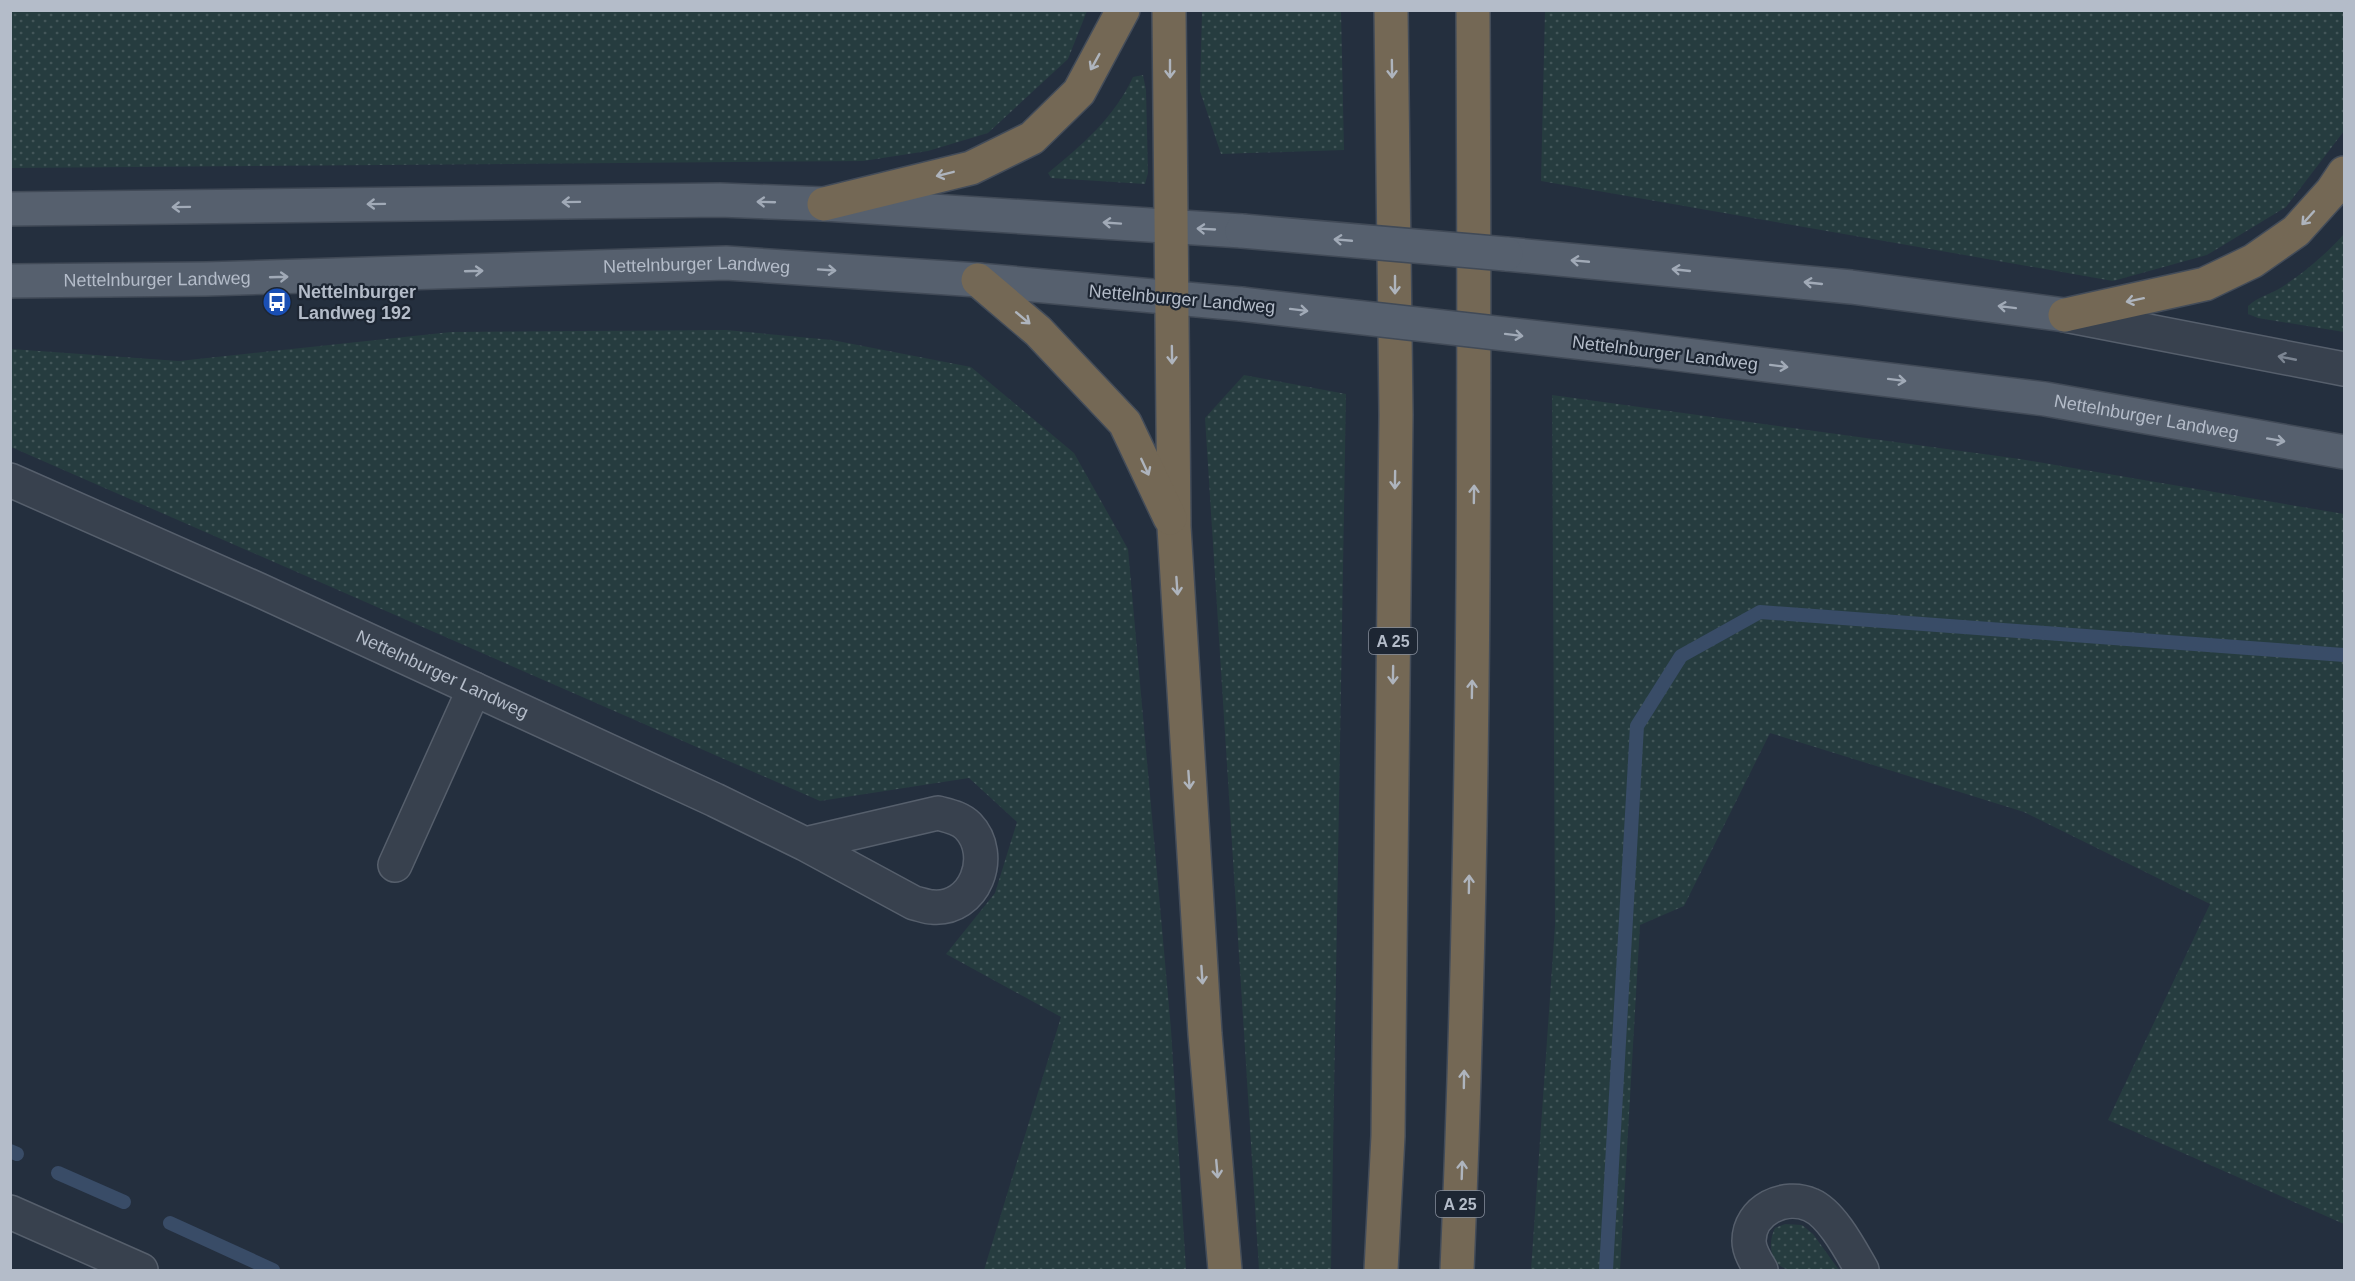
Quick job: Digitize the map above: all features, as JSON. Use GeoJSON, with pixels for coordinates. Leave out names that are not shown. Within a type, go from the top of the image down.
{"type":"FeatureCollection","features":[{"type":"Feature","properties":{"kind":"highway"},"geometry":{"type":"LineString","coordinates":[[824,204],[971,168],[1032,138],[1079,92],[1123,10]]}},
{"type":"Feature","properties":{"kind":"highway"},"geometry":{"type":"LineString","coordinates":[[1169,10],[1174,527],[1205,1034],[1225,1270]]}},
{"type":"Feature","properties":{"kind":"highway","name":"A 25"},"geometry":{"type":"LineString","coordinates":[[1381,1270],[1388,1136],[1396,415],[1391,10]]}},
{"type":"Feature","properties":{"kind":"highway","name":"A 25"},"geometry":{"type":"LineString","coordinates":[[1457,1270],[1463,1137],[1472,731],[1475,19]]}},
{"type":"Feature","properties":{"kind":"highway"},"geometry":{"type":"LineString","coordinates":[[2065,315],[2205,284],[2253,261],[2296,231],[2332,191],[2344,173]]}},
{"type":"Feature","properties":{"kind":"highway"},"geometry":{"type":"LineString","coordinates":[[978,280],[1038,331],[1125,423],[1174,527]]}},
{"type":"Feature","properties":{"kind":"main road"},"geometry":{"type":"LineString","coordinates":[[10,209],[720,200],[824,204],[1242,231],[1638,266],[1851,287],[2065,315]]}},
{"type":"Feature","properties":{"kind":"main road","name":"Nettelnburger Landweg"},"geometry":{"type":"LineString","coordinates":[[10,281],[218,279],[726,263],[978,280],[1241,304],[2045,399],[2344,452]]}},
{"type":"Feature","properties":{"kind":"street"},"geometry":{"type":"LineString","coordinates":[[2065,315],[2344,369]]}},
{"type":"Feature","properties":{"kind":"street","name":"Nettelnburger Landweg"},"geometry":{"type":"LineString","coordinates":[[10,480],[249,585],[474,689],[805,844],[914,903],[934,908],[953,904],[970,892],[980,876],[981,857],[976,838],[967,826],[954,817],[938,813],[805,844]]}},
{"type":"Feature","properties":{"kind":"street"},"geometry":{"type":"LineString","coordinates":[[395,865],[474,689]]}},
{"type":"Feature","properties":{"kind":"street"},"geometry":{"type":"LineString","coordinates":[[1761,1270],[1754,1259],[1749,1242],[1752,1227],[1758,1215],[1768,1207],[1796,1201],[1811,1205],[1827,1216],[1862,1270]]}},
{"type":"Feature","properties":{"kind":"street"},"geometry":{"type":"LineString","coordinates":[[10,1212],[141,1270]]}},
{"type":"Feature","properties":{"kind":"green space"},"geometry":{"type":"Polygon","coordinates":[[[10,11],[1087,11],[1068,59],[988,133],[928,151],[863,161],[11,168],[10,11]]]}},
{"type":"Feature","properties":{"kind":"green space"},"geometry":{"type":"Polygon","coordinates":[[[1202,11],[1341,11],[1344,150],[1221,154],[1200,91],[1202,11]]]}},
{"type":"Feature","properties":{"kind":"green space"},"geometry":{"type":"Polygon","coordinates":[[[1545,11],[2344,11],[2344,131],[2286,207],[2207,255],[2113,281],[1541,181],[1545,11]]]}},
{"type":"Feature","properties":{"kind":"green space"},"geometry":{"type":"Polygon","coordinates":[[[1143,75],[1146,90],[1148,173],[1145,184],[1051,178],[1048,173],[1085,141],[1107,118],[1133,77],[1143,75]]]}},
{"type":"Feature","properties":{"kind":"green space"},"geometry":{"type":"Polygon","coordinates":[[[2344,234],[2344,332],[2258,318],[2248,314],[2248,306],[2299,275],[2323,256],[2344,234]]]}},
{"type":"Feature","properties":{"kind":"green space"},"geometry":{"type":"Polygon","coordinates":[[[726,330],[832,340],[971,367],[1074,453],[1128,549],[1171,1029],[1186,1270],[984,1270],[1061,1017],[946,954],[995,893],[1017,822],[969,778],[820,801],[11,447],[11,349],[179,361],[451,332],[726,330]]]}},
{"type":"Feature","properties":{"kind":"green space"},"geometry":{"type":"Polygon","coordinates":[[[1244,375],[1346,394],[1331,1270],[1259,1270],[1205,418],[1244,375]]]}},
{"type":"Feature","properties":{"kind":"green space"},"geometry":{"type":"Polygon","coordinates":[[[1552,395],[2020,459],[2344,514],[2344,1224],[2108,1120],[2210,904],[2024,812],[1770,733],[1684,906],[1640,925],[1620,1270],[1531,1270],[1555,925],[1552,395]]]}},
{"type":"Feature","properties":{"kind":"green space"},"geometry":{"type":"Polygon","coordinates":[[[1785,1224],[1802,1225],[1813,1234],[1839,1270],[1797,1271],[1784,1268],[1779,1264],[1772,1254],[1771,1241],[1775,1228],[1785,1224]]]}},
{"type":"Feature","properties":{"kind":"waterway"},"geometry":{"type":"LineString","coordinates":[[1606,1270],[1637,726],[1681,656],[1760,612],[2344,655]]}},
{"type":"Feature","properties":{"kind":"waterway"},"geometry":{"type":"LineString","coordinates":[[10,1151],[17,1154]]}},
{"type":"Feature","properties":{"kind":"waterway"},"geometry":{"type":"LineString","coordinates":[[58,1173],[124,1202]]}},
{"type":"Feature","properties":{"kind":"waterway"},"geometry":{"type":"LineString","coordinates":[[170,1223],[273,1270]]}},
{"type":"Feature","properties":{"kind":"place","name":"Nettelnburger Landweg 192"},"geometry":{"type":"Point","coordinates":[277,302]}}]}
